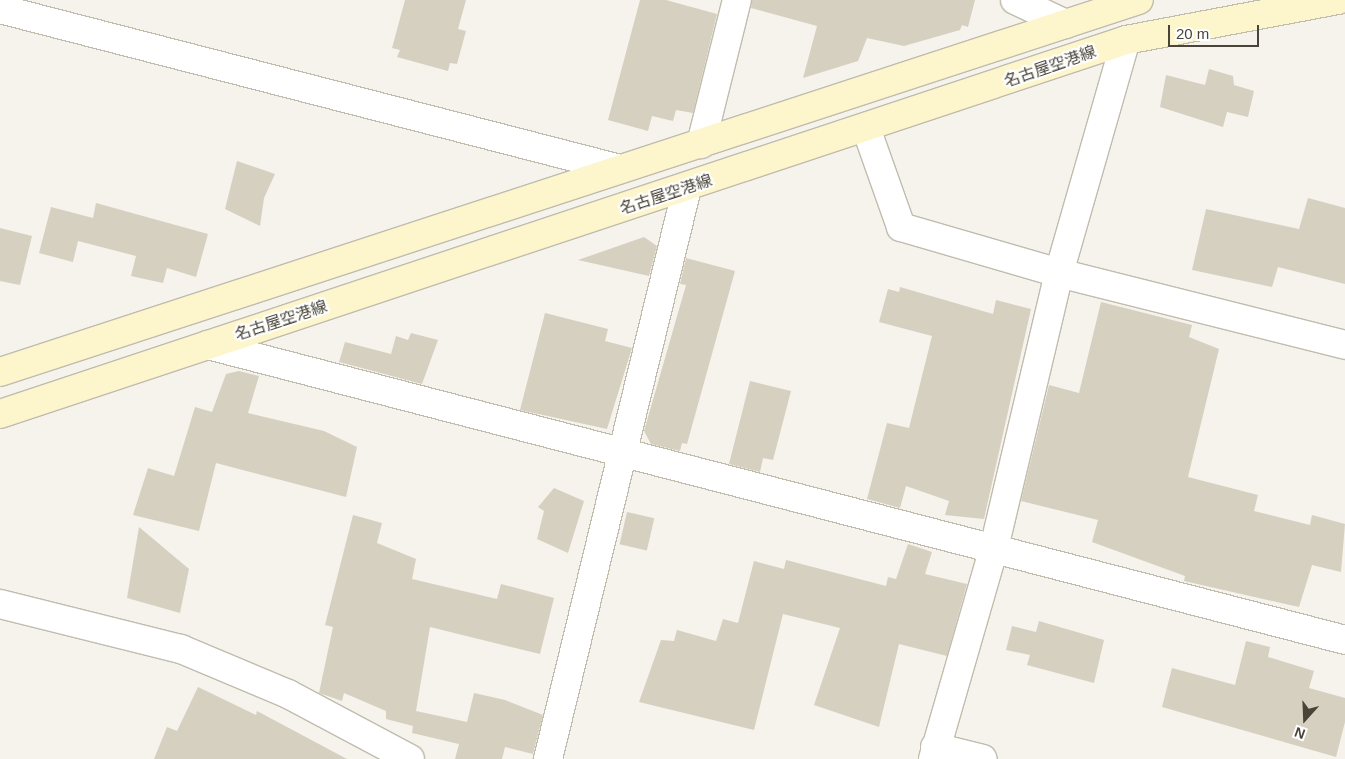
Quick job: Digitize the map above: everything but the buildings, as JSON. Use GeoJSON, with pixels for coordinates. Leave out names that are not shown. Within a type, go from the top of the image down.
{"type":"FeatureCollection","features":[{"type":"Feature","properties":{"kind":"main road","name":"名古屋空港線"},"geometry":{"type":"LineString","coordinates":[[0,414],[687,188],[1126,40],[1338,0]]}},
{"type":"Feature","properties":{"kind":"main road"},"geometry":{"type":"LineString","coordinates":[[0,372],[1135,1]]}},
{"type":"Feature","properties":{"kind":"street"},"geometry":{"type":"LineString","coordinates":[[701,144],[736,0]]}},
{"type":"Feature","properties":{"kind":"street"},"geometry":{"type":"LineString","coordinates":[[1015,0],[1066,24]]}},
{"type":"Feature","properties":{"kind":"street"},"geometry":{"type":"LineString","coordinates":[[0,9],[620,169]]}},
{"type":"Feature","properties":{"kind":"street"},"geometry":{"type":"LineString","coordinates":[[983,759],[934,753],[994,548],[1059,273],[1126,40]]}},
{"type":"Feature","properties":{"kind":"street"},"geometry":{"type":"LineString","coordinates":[[866,128],[901,227],[1059,273],[1345,345]]}},
{"type":"Feature","properties":{"kind":"street"},"geometry":{"type":"LineString","coordinates":[[548,759],[624,456],[687,188]]}},
{"type":"Feature","properties":{"kind":"street"},"geometry":{"type":"LineString","coordinates":[[208,344],[624,456],[994,548],[1345,640]]}},
{"type":"Feature","properties":{"kind":"street"},"geometry":{"type":"LineString","coordinates":[[0,604],[181,649],[288,694],[410,759]]}}]}
